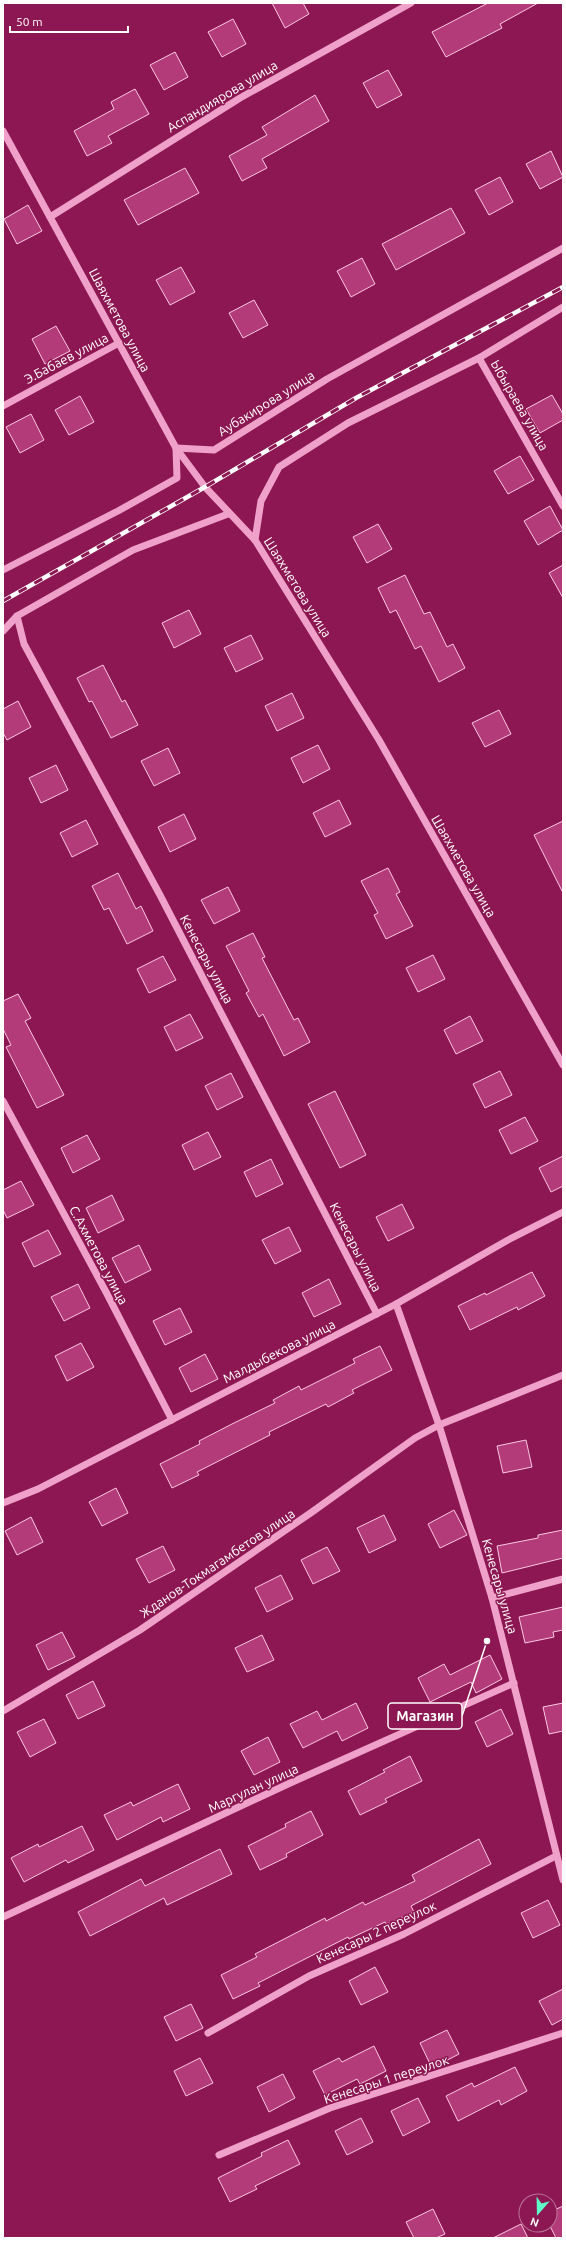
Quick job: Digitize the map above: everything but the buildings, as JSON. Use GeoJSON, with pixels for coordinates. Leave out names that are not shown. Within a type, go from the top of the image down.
{"type":"FeatureCollection","features":[{"type":"Feature","properties":{"kind":"street","name":"Аспандиярова улица"},"geometry":{"type":"LineString","coordinates":[[50,217],[240,98],[411,3]]}},
{"type":"Feature","properties":{"kind":"street","name":"Шаяхметова улица"},"geometry":{"type":"LineString","coordinates":[[3,131],[176,448],[205,488],[228,514],[255,540],[379,740],[563,1065]]}},
{"type":"Feature","properties":{"kind":"street","name":"Аубакирова улица"},"geometry":{"type":"LineString","coordinates":[[176,448],[214,450],[326,379],[563,248]]}},
{"type":"Feature","properties":{"kind":"street"},"geometry":{"type":"LineString","coordinates":[[255,540],[261,501],[279,467],[348,423],[479,358],[563,306]]}},
{"type":"Feature","properties":{"kind":"street","name":"Э.Бабаев улица"},"geometry":{"type":"LineString","coordinates":[[3,406],[119,344]]}},
{"type":"Feature","properties":{"kind":"street","name":"Ыбыраева улица"},"geometry":{"type":"LineString","coordinates":[[479,358],[563,506]]}},
{"type":"Feature","properties":{"kind":"street"},"geometry":{"type":"LineString","coordinates":[[3,570],[118,511],[177,478],[176,448]]}},
{"type":"Feature","properties":{"kind":"street"},"geometry":{"type":"LineString","coordinates":[[3,631],[17,616],[133,550],[228,514]]}},
{"type":"Feature","properties":{"kind":"street","name":"Кенесары улица"},"geometry":{"type":"LineString","coordinates":[[17,616],[24,644],[163,902],[377,1314]]}},
{"type":"Feature","properties":{"kind":"street","name":"С.Ахметова улица"},"geometry":{"type":"LineString","coordinates":[[3,1102],[106,1292],[172,1420]]}},
{"type":"Feature","properties":{"kind":"street","name":"Малдыбекова улица"},"geometry":{"type":"LineString","coordinates":[[3,1503],[38,1489],[377,1314],[508,1240],[563,1212]]}},
{"type":"Feature","properties":{"kind":"street","name":"Кенесары улица"},"geometry":{"type":"LineString","coordinates":[[396,1304],[439,1426],[492,1598],[563,1879]]}},
{"type":"Feature","properties":{"kind":"street","name":"Жданов-Токмагамбетов улица"},"geometry":{"type":"LineString","coordinates":[[3,1711],[140,1630],[312,1512],[415,1438],[439,1426],[563,1375]]}},
{"type":"Feature","properties":{"kind":"street"},"geometry":{"type":"LineString","coordinates":[[492,1598],[563,1579]]}},
{"type":"Feature","properties":{"kind":"street","name":"Маргулан улица"},"geometry":{"type":"LineString","coordinates":[[3,1917],[288,1784],[514,1683]]}},
{"type":"Feature","properties":{"kind":"street","name":"Кенесары 2 переулок"},"geometry":{"type":"LineString","coordinates":[[208,2033],[309,1976],[404,1934],[556,1856]]}},
{"type":"Feature","properties":{"kind":"street","name":"Кенесары 1 переулок"},"geometry":{"type":"LineString","coordinates":[[219,2155],[330,2108],[563,2033]]}},
{"type":"Feature","properties":{"kind":"railway"},"geometry":{"type":"LineString","coordinates":[[3,601],[205,487],[356,398],[563,287]]}},
{"type":"Feature","properties":{"kind":"place","name":"Магазин"},"geometry":{"type":"Point","coordinates":[487,1641]}}]}
